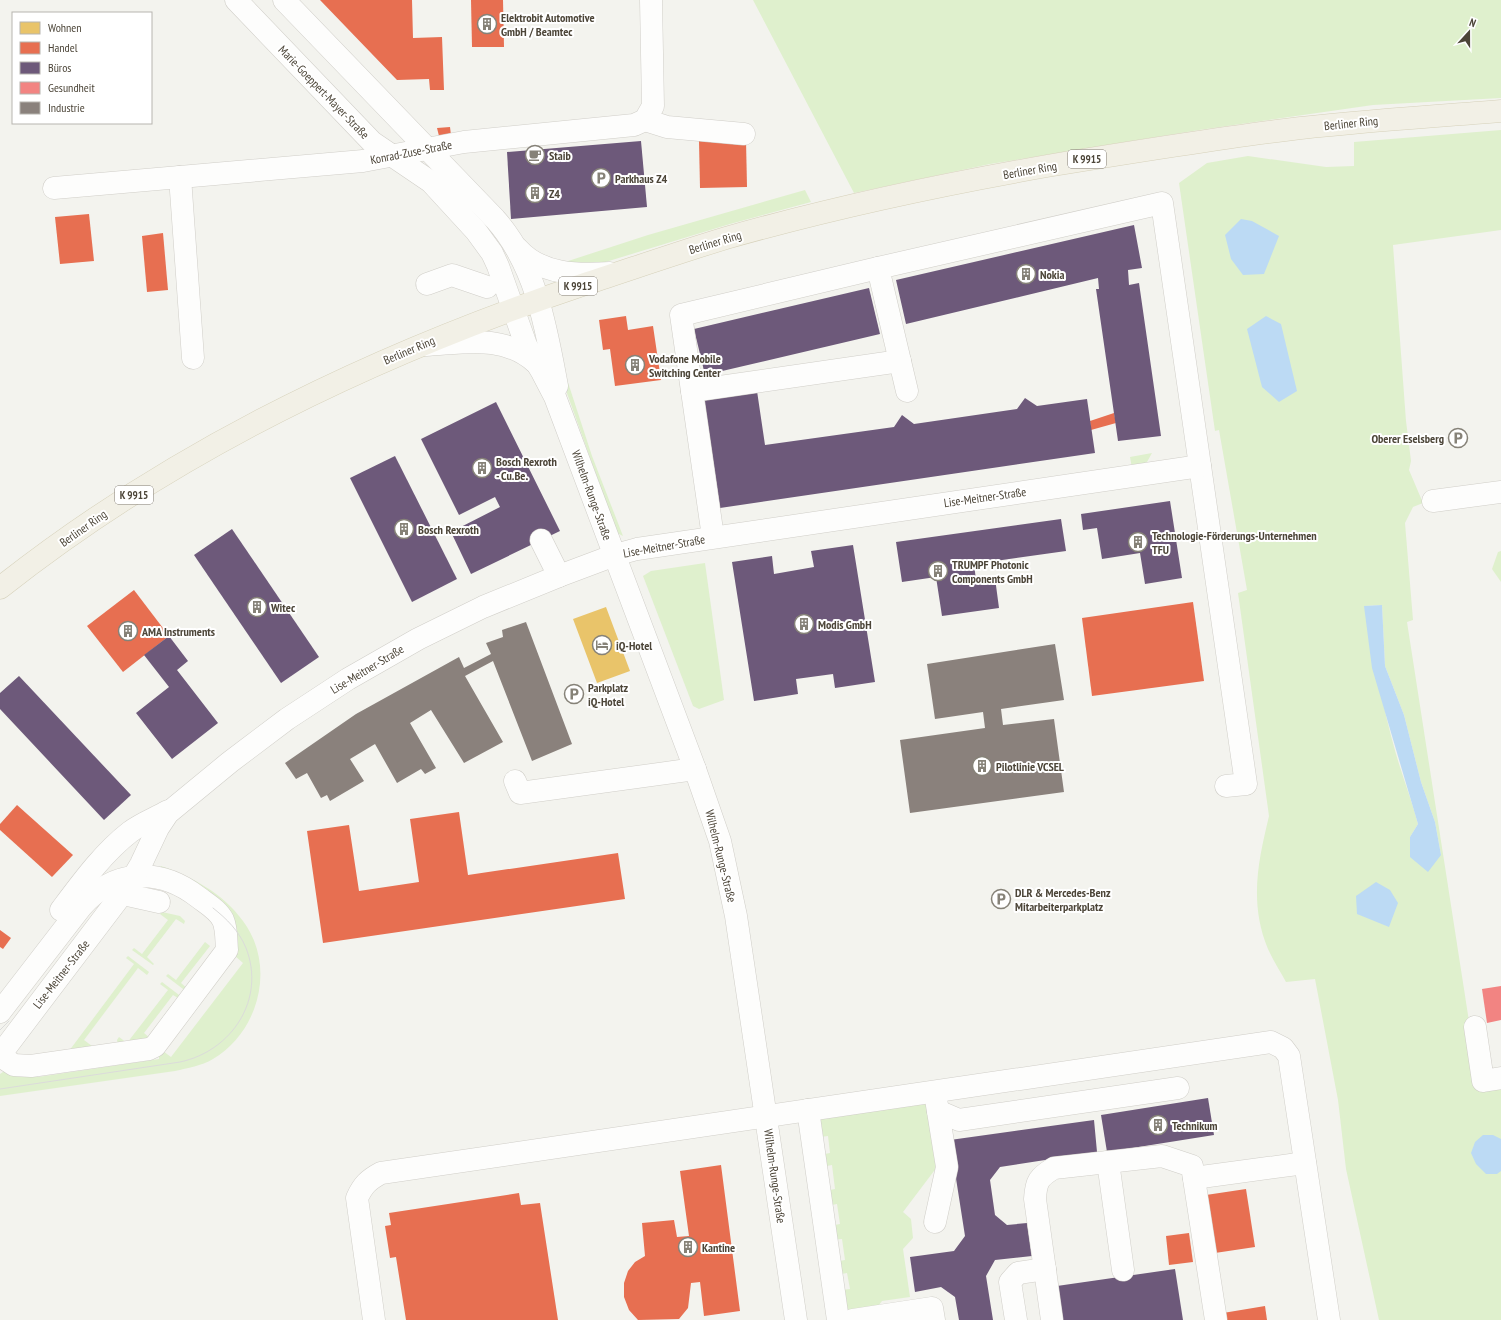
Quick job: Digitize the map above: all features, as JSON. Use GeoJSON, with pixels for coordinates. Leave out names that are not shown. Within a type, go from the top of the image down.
{"type":"FeatureCollection","features":[{"type":"Feature","properties":{"kind":"main road","name":"Berliner Ring"},"geometry":{"type":"LineString","coordinates":[[0,588],[104,513],[210,447],[318,391],[421,345],[514,309],[617,273],[725,238],[941,186],[1015,172],[1200,142],[1286,130],[1374,121],[1501,111]]}},
{"type":"Feature","properties":{"kind":"street","name":"Marie-Goeppert-Mayer-Straße"},"geometry":{"type":"LineString","coordinates":[[236,0],[372,142],[391,157],[419,172],[431,182],[471,224],[492,253],[514,309]]}},
{"type":"Feature","properties":{"kind":"street"},"geometry":{"type":"LineString","coordinates":[[284,0],[495,219],[518,249],[534,261],[556,270],[582,274],[617,273]]}},
{"type":"Feature","properties":{"kind":"street"},"geometry":{"type":"LineString","coordinates":[[652,0],[654,100],[651,112],[645,120],[667,127],[744,134]]}},
{"type":"Feature","properties":{"kind":"street","name":"Konrad-Zuse-Straße"},"geometry":{"type":"LineString","coordinates":[[54,188],[363,161],[391,157],[464,142],[627,126],[645,120]]}},
{"type":"Feature","properties":{"kind":"street"},"geometry":{"type":"LineString","coordinates":[[180,177],[193,358]]}},
{"type":"Feature","properties":{"kind":"street"},"geometry":{"type":"LineString","coordinates":[[713,537],[681,315],[1162,203],[1246,784],[1226,786]]}},
{"type":"Feature","properties":{"kind":"street"},"geometry":{"type":"LineString","coordinates":[[518,249],[538,300]]}},
{"type":"Feature","properties":{"kind":"street"},"geometry":{"type":"LineString","coordinates":[[878,268],[907,392]]}},
{"type":"Feature","properties":{"kind":"street"},"geometry":{"type":"LineString","coordinates":[[426,275],[452,275],[487,287]]}},
{"type":"Feature","properties":{"kind":"street","name":"Wilhelm-Runge-Straße"},"geometry":{"type":"LineString","coordinates":[[538,300],[562,414]]}},
{"type":"Feature","properties":{"kind":"street","name":"Wilhelm-Runge-Straße"},"geometry":{"type":"LineString","coordinates":[[514,309],[526,345],[548,382],[562,414],[716,829],[733,897],[759,1063],[796,1320]]}},
{"type":"Feature","properties":{"kind":"street","name":"Wilhelm-Runge-Straße"},"geometry":{"type":"LineString","coordinates":[[421,345],[499,343],[520,351],[537,364]]}},
{"type":"Feature","properties":{"kind":"street"},"geometry":{"type":"LineString","coordinates":[[692,391],[900,361]]}},
{"type":"Feature","properties":{"kind":"street","name":"Lise-Meitner-Straße"},"geometry":{"type":"LineString","coordinates":[[0,990],[115,882],[121,840],[136,828],[171,810],[272,730],[359,672],[444,626],[488,605],[559,576],[615,555],[637,549],[1200,466]]}},
{"type":"Feature","properties":{"kind":"street"},"geometry":{"type":"LineString","coordinates":[[1434,501],[1501,492]]}},
{"type":"Feature","properties":{"kind":"street"},"geometry":{"type":"LineString","coordinates":[[541,540],[559,576]]}},
{"type":"Feature","properties":{"kind":"street"},"geometry":{"type":"LineString","coordinates":[[515,781],[520,793],[695,769]]}},
{"type":"Feature","properties":{"kind":"street","name":"Lise-Meitner-Straße"},"geometry":{"type":"LineString","coordinates":[[0,1055],[115,882],[171,810]]}},
{"type":"Feature","properties":{"kind":"street"},"geometry":{"type":"LineString","coordinates":[[115,882],[159,902]]}},
{"type":"Feature","properties":{"kind":"street"},"geometry":{"type":"LineString","coordinates":[[0,1023],[10,1021],[102,902],[115,882]]}},
{"type":"Feature","properties":{"kind":"street"},"geometry":{"type":"LineString","coordinates":[[0,1012],[81,907],[96,892],[115,882],[163,883],[183,890],[203,901],[216,911],[223,920],[227,950],[158,1044],[153,1048],[31,1066],[14,1065],[0,1055]]}},
{"type":"Feature","properties":{"kind":"street"},"geometry":{"type":"LineString","coordinates":[[1475,1027],[1483,1081],[1501,1078]]}},
{"type":"Feature","properties":{"kind":"street"},"geometry":{"type":"LineString","coordinates":[[374,1320],[357,1198],[363,1186],[370,1179],[381,1174],[808,1110],[937,1101],[1103,1067],[1271,1042],[1283,1048],[1288,1056],[1329,1320]]}},
{"type":"Feature","properties":{"kind":"street"},"geometry":{"type":"LineString","coordinates":[[937,1101],[959,1120],[1093,1101],[1179,1096],[1173,1056]]}},
{"type":"Feature","properties":{"kind":"street"},"geometry":{"type":"LineString","coordinates":[[1093,1101],[1103,1067]]}},
{"type":"Feature","properties":{"kind":"street"},"geometry":{"type":"LineString","coordinates":[[935,1222],[947,1167],[937,1101]]}},
{"type":"Feature","properties":{"kind":"street"},"geometry":{"type":"LineString","coordinates":[[808,1110],[838,1320]]}},
{"type":"Feature","properties":{"kind":"street"},"geometry":{"type":"LineString","coordinates":[[1052,1320],[1035,1198],[1036,1186],[1042,1175],[1054,1168],[1162,1156],[1192,1166],[1216,1320]]}},
{"type":"Feature","properties":{"kind":"street"},"geometry":{"type":"LineString","coordinates":[[1108,1162],[1123,1270]]}},
{"type":"Feature","properties":{"kind":"street"},"geometry":{"type":"LineString","coordinates":[[1194,1178],[1305,1163]]}},
{"type":"Feature","properties":{"kind":"street"},"geometry":{"type":"LineString","coordinates":[[1016,1320],[1010,1282],[1018,1273],[1045,1269]]}},
{"type":"Feature","properties":{"kind":"street"},"geometry":{"type":"LineString","coordinates":[[853,1320],[932,1308],[934,1320]]}},
{"type":"Feature","properties":{"kind":"green space"},"geometry":{"type":"Polygon","coordinates":[[[753,0],[1501,0],[1501,98],[1373,105],[1199,130],[990,164],[854,193],[753,0]]]}},
{"type":"Feature","properties":{"kind":"green space"},"geometry":{"type":"Polygon","coordinates":[[[1501,130],[1501,230],[1393,245],[1406,421],[1411,461],[1409,470],[1423,503],[1413,507],[1405,523],[1413,620],[1407,622],[1480,1092],[1501,1089],[1501,1320],[1379,1320],[1346,1169],[1338,1100],[1315,979],[1286,982],[1268,949],[1262,932],[1257,899],[1259,866],[1269,816],[1238,593],[1247,590],[1219,430],[1215,431],[1179,183],[1207,163],[1248,156],[1326,167],[1354,166],[1354,142],[1501,130]],[[1382,605],[1365,606],[1387,718],[1396,754],[1418,824],[1410,837],[1441,855],[1435,822],[1421,782],[1404,715],[1385,666],[1382,605]]]}},
{"type":"Feature","properties":{"kind":"green space"},"geometry":{"type":"Polygon","coordinates":[[[805,190],[811,202],[730,224],[599,264],[562,263],[648,235],[805,190]]]}},
{"type":"Feature","properties":{"kind":"green space"},"geometry":{"type":"Polygon","coordinates":[[[559,355],[592,456],[623,536],[617,533],[554,357],[559,355]]]}},
{"type":"Feature","properties":{"kind":"green space"},"geometry":{"type":"Polygon","coordinates":[[[1152,453],[1147,462],[1132,468],[1130,457],[1152,453]]]}},
{"type":"Feature","properties":{"kind":"green space"},"geometry":{"type":"Polygon","coordinates":[[[1501,551],[1501,582],[1492,569],[1498,552],[1501,551]]]}},
{"type":"Feature","properties":{"kind":"green space"},"geometry":{"type":"Polygon","coordinates":[[[705,563],[724,700],[699,709],[693,706],[643,576],[651,571],[705,563]]]}},
{"type":"Feature","properties":{"kind":"green space"},"geometry":{"type":"Polygon","coordinates":[[[161,866],[184,875],[216,894],[235,911],[253,938],[259,957],[260,977],[258,996],[252,1015],[242,1032],[229,1047],[213,1059],[194,1066],[175,1071],[0,1096],[0,1074],[3,1072],[37,1072],[38,1077],[159,1059],[159,1055],[163,1051],[171,1057],[243,963],[235,956],[233,940],[158,873],[161,866]]]}},
{"type":"Feature","properties":{"kind":"green space"},"geometry":{"type":"Polygon","coordinates":[[[162,912],[180,916],[185,921],[184,924],[176,919],[147,957],[154,964],[153,965],[132,950],[134,948],[142,954],[168,920],[160,914],[162,912]]]}},
{"type":"Feature","properties":{"kind":"green space"},"geometry":{"type":"Polygon","coordinates":[[[205,942],[210,946],[181,983],[189,990],[187,992],[166,976],[168,974],[176,980],[205,942]]]}},
{"type":"Feature","properties":{"kind":"green space"},"geometry":{"type":"Polygon","coordinates":[[[128,956],[149,972],[147,975],[138,968],[84,1040],[92,1046],[90,1049],[66,1055],[134,964],[126,958],[128,956]]]}},
{"type":"Feature","properties":{"kind":"green space"},"geometry":{"type":"Polygon","coordinates":[[[162,982],[183,998],[181,1000],[173,995],[144,1033],[151,1039],[144,1043],[134,1045],[118,1045],[117,1040],[119,1037],[127,1043],[168,990],[160,984],[162,982]]]}},
{"type":"Feature","properties":{"kind":"green space"},"geometry":{"type":"Polygon","coordinates":[[[930,1103],[937,1167],[903,1212],[911,1219],[913,1238],[903,1249],[910,1297],[882,1301],[874,1311],[841,1316],[835,1291],[850,1289],[847,1273],[836,1275],[834,1262],[845,1260],[842,1239],[831,1240],[829,1226],[840,1224],[837,1204],[826,1206],[824,1191],[835,1189],[832,1165],[821,1167],[819,1155],[830,1153],[828,1136],[813,1138],[815,1119],[930,1103]]]}},
{"type":"Feature","properties":{"kind":"water"},"geometry":{"type":"Polygon","coordinates":[[[1241,219],[1252,221],[1279,236],[1264,274],[1243,275],[1231,259],[1225,235],[1241,219]]]}},
{"type":"Feature","properties":{"kind":"water"},"geometry":{"type":"Polygon","coordinates":[[[1266,316],[1281,324],[1297,391],[1279,402],[1262,387],[1247,329],[1266,316]]]}},
{"type":"Feature","properties":{"kind":"water"},"geometry":{"type":"Polygon","coordinates":[[[1382,605],[1385,666],[1404,715],[1421,782],[1435,822],[1441,855],[1428,872],[1410,857],[1410,837],[1418,824],[1372,668],[1364,606],[1382,605]]]}},
{"type":"Feature","properties":{"kind":"water"},"geometry":{"type":"Polygon","coordinates":[[[1376,882],[1390,890],[1398,903],[1389,927],[1357,914],[1356,896],[1376,882]]]}},
{"type":"Feature","properties":{"kind":"water"},"geometry":{"type":"Polygon","coordinates":[[[1483,1135],[1493,1135],[1501,1139],[1501,1171],[1497,1174],[1486,1174],[1476,1164],[1471,1153],[1475,1142],[1483,1135]]]}},
{"type":"Feature","properties":{"kind":"building: Wohnen","name":"iQ-Hotel"},"geometry":{"type":"Polygon","coordinates":[[[606,607],[630,671],[597,683],[573,619],[606,607]]]}},
{"type":"Feature","properties":{"kind":"building: Handel"},"geometry":{"type":"Polygon","coordinates":[[[320,0],[412,0],[413,38],[442,37],[444,90],[430,90],[429,79],[397,80],[320,0]]]}},
{"type":"Feature","properties":{"kind":"building: Handel","name":"Elektrobit Automotive GmbH / Beamtec"},"geometry":{"type":"Polygon","coordinates":[[[471,0],[503,0],[504,47],[472,47],[471,0]]]}},
{"type":"Feature","properties":{"kind":"building: Handel"},"geometry":{"type":"Polygon","coordinates":[[[450,127],[451,135],[439,136],[437,128],[450,127]]]}},
{"type":"Feature","properties":{"kind":"building: Handel"},"geometry":{"type":"Polygon","coordinates":[[[746,140],[747,187],[700,188],[699,141],[746,140]]]}},
{"type":"Feature","properties":{"kind":"building: Handel"},"geometry":{"type":"Polygon","coordinates":[[[89,214],[94,261],[60,264],[55,217],[89,214]]]}},
{"type":"Feature","properties":{"kind":"building: Handel"},"geometry":{"type":"Polygon","coordinates":[[[163,233],[168,290],[147,292],[142,236],[163,233]]]}},
{"type":"Feature","properties":{"kind":"building: Handel","name":"Vodafone Mobile Switching Center"},"geometry":{"type":"Polygon","coordinates":[[[626,316],[628,330],[653,326],[661,380],[615,386],[610,349],[603,350],[599,320],[626,316]]]}},
{"type":"Feature","properties":{"kind":"building: Handel"},"geometry":{"type":"Polygon","coordinates":[[[1114,413],[1116,423],[1091,430],[1090,421],[1114,413]]]}},
{"type":"Feature","properties":{"kind":"building: Handel","name":"AMA Instruments"},"geometry":{"type":"Polygon","coordinates":[[[134,590],[169,636],[123,672],[87,626],[134,590]]]}},
{"type":"Feature","properties":{"kind":"building: Handel"},"geometry":{"type":"Polygon","coordinates":[[[1193,602],[1204,681],[1092,696],[1082,618],[1193,602]]]}},
{"type":"Feature","properties":{"kind":"building: Handel"},"geometry":{"type":"Polygon","coordinates":[[[17,805],[73,855],[52,877],[0,830],[0,824],[17,805]]]}},
{"type":"Feature","properties":{"kind":"building: Handel"},"geometry":{"type":"Polygon","coordinates":[[[459,812],[468,875],[618,853],[625,899],[323,943],[307,831],[349,825],[359,891],[419,882],[410,819],[459,812]]]}},
{"type":"Feature","properties":{"kind":"building: Handel"},"geometry":{"type":"Polygon","coordinates":[[[0,930],[11,938],[3,949],[0,947],[0,930]]]}},
{"type":"Feature","properties":{"kind":"building: Handel","name":"Kantine"},"geometry":{"type":"Polygon","coordinates":[[[721,1165],[740,1311],[704,1316],[700,1282],[691,1283],[688,1308],[679,1319],[638,1320],[629,1310],[624,1297],[624,1283],[628,1271],[635,1262],[645,1256],[642,1223],[674,1220],[677,1237],[689,1236],[680,1171],[721,1165]]]}},
{"type":"Feature","properties":{"kind":"building: Handel"},"geometry":{"type":"Polygon","coordinates":[[[1246,1189],[1255,1247],[1215,1253],[1206,1195],[1246,1189]]]}},
{"type":"Feature","properties":{"kind":"building: Handel"},"geometry":{"type":"Polygon","coordinates":[[[519,1193],[521,1205],[540,1203],[558,1320],[406,1320],[396,1257],[390,1258],[385,1226],[391,1225],[389,1213],[519,1193]]]}},
{"type":"Feature","properties":{"kind":"building: Handel"},"geometry":{"type":"Polygon","coordinates":[[[1189,1233],[1193,1262],[1169,1265],[1166,1236],[1189,1233]]]}},
{"type":"Feature","properties":{"kind":"building: Handel"},"geometry":{"type":"Polygon","coordinates":[[[1265,1306],[1267,1320],[1224,1320],[1223,1313],[1265,1306]]]}},
{"type":"Feature","properties":{"kind":"building: Büros","name":"Parkhaus Z4"},"geometry":{"type":"Polygon","coordinates":[[[641,141],[647,207],[511,219],[507,152],[641,141]]]}},
{"type":"Feature","properties":{"kind":"building: Büros","name":"Nokia"},"geometry":{"type":"Polygon","coordinates":[[[1134,225],[1142,268],[1128,270],[1129,285],[1139,283],[1161,436],[1118,441],[1096,289],[1099,289],[1098,278],[906,324],[896,280],[1134,225]]]}},
{"type":"Feature","properties":{"kind":"building: Büros"},"geometry":{"type":"Polygon","coordinates":[[[869,288],[880,334],[705,375],[694,329],[869,288]]]}},
{"type":"Feature","properties":{"kind":"building: Büros"},"geometry":{"type":"Polygon","coordinates":[[[757,391],[765,445],[894,427],[902,415],[914,424],[1017,409],[1025,398],[1037,406],[1087,399],[1095,453],[720,508],[704,399],[757,391]]]}},
{"type":"Feature","properties":{"kind":"building: Büros","name":"Bosch Rexroth - Cu.Be."},"geometry":{"type":"Polygon","coordinates":[[[496,402],[560,531],[471,574],[451,532],[500,507],[495,497],[459,515],[421,439],[496,402]]]}},
{"type":"Feature","properties":{"kind":"building: Büros","name":"Bosch Rexroth"},"geometry":{"type":"Polygon","coordinates":[[[395,456],[457,579],[412,602],[350,478],[395,456]]]}},
{"type":"Feature","properties":{"kind":"building: Büros","name":"Technologie-Förderungs-Unternehmen TFU"},"geometry":{"type":"Polygon","coordinates":[[[1170,501],[1182,578],[1145,584],[1140,553],[1102,559],[1097,528],[1083,530],[1081,514],[1170,501]]]}},
{"type":"Feature","properties":{"kind":"building: Büros","name":"TRUMPF Photonic Components GmbH"},"geometry":{"type":"Polygon","coordinates":[[[1061,519],[1066,551],[974,564],[976,580],[995,578],[999,608],[942,616],[936,577],[902,582],[896,542],[1061,519]]]}},
{"type":"Feature","properties":{"kind":"building: Büros","name":"Witec"},"geometry":{"type":"Polygon","coordinates":[[[232,529],[319,657],[281,683],[194,555],[232,529]]]}},
{"type":"Feature","properties":{"kind":"building: Büros","name":"Modis GmbH"},"geometry":{"type":"Polygon","coordinates":[[[853,545],[875,682],[835,688],[833,674],[796,679],[798,694],[754,701],[732,562],[772,556],[774,574],[814,567],[811,551],[853,545]]]}},
{"type":"Feature","properties":{"kind":"building: Büros"},"geometry":{"type":"Polygon","coordinates":[[[169,636],[188,661],[177,670],[218,723],[172,759],[136,713],[169,687],[144,655],[169,636]]]}},
{"type":"Feature","properties":{"kind":"building: Büros"},"geometry":{"type":"Polygon","coordinates":[[[19,676],[131,795],[104,820],[0,709],[0,693],[19,676]]]}},
{"type":"Feature","properties":{"kind":"building: Büros","name":"Technikum"},"geometry":{"type":"Polygon","coordinates":[[[1208,1098],[1214,1135],[1107,1152],[1101,1115],[1208,1098]]]}},
{"type":"Feature","properties":{"kind":"building: Büros"},"geometry":{"type":"Polygon","coordinates":[[[1094,1120],[1097,1152],[1000,1167],[990,1180],[995,1215],[1007,1225],[1027,1223],[1032,1256],[995,1260],[986,1276],[993,1320],[959,1320],[955,1297],[941,1287],[915,1292],[910,1257],[954,1251],[965,1236],[950,1140],[1094,1120]]]}},
{"type":"Feature","properties":{"kind":"building: Büros"},"geometry":{"type":"Polygon","coordinates":[[[1175,1269],[1183,1320],[1054,1320],[1050,1287],[1175,1269]]]}},
{"type":"Feature","properties":{"kind":"building: Gesundheit"},"geometry":{"type":"Polygon","coordinates":[[[1501,986],[1501,1020],[1487,1023],[1482,989],[1501,986]]]}},
{"type":"Feature","properties":{"kind":"building: Industrie"},"geometry":{"type":"Polygon","coordinates":[[[526,622],[572,744],[532,761],[493,661],[465,676],[503,742],[464,763],[431,710],[410,723],[436,768],[425,774],[421,769],[397,783],[375,744],[350,759],[364,781],[330,801],[327,795],[321,798],[307,773],[296,779],[285,763],[356,714],[459,657],[464,668],[491,654],[486,643],[503,637],[502,630],[526,622]]]}},
{"type":"Feature","properties":{"kind":"building: Industrie","name":"Pilotlinie VCSEL"},"geometry":{"type":"Polygon","coordinates":[[[1055,644],[1064,700],[1001,709],[1003,725],[1054,719],[1064,792],[910,813],[900,740],[985,728],[983,712],[935,719],[927,664],[1055,644]]]}},
{"type":"Feature","properties":{"kind":"tram line"},"geometry":{"type":"LineString","coordinates":[[0,1089],[180,1062],[199,1056],[215,1047],[229,1035],[240,1020],[248,1004],[251,986],[251,967],[246,948],[240,936],[223,916],[213,908]]}},
{"type":"Feature","properties":{"kind":"tram line"},"geometry":{"type":"LineString","coordinates":[[0,1030],[9,1021]]}},
{"type":"Feature","properties":{"kind":"place","name":"Elektrobit Automotive GmbH / Beamtec"},"geometry":{"type":"Point","coordinates":[487,24]}},
{"type":"Feature","properties":{"kind":"place","name":"Staib"},"geometry":{"type":"Point","coordinates":[535,155]}},
{"type":"Feature","properties":{"kind":"place","name":"Parkhaus Z4"},"geometry":{"type":"Point","coordinates":[601,178]}},
{"type":"Feature","properties":{"kind":"place","name":"Z4"},"geometry":{"type":"Point","coordinates":[535,193]}},
{"type":"Feature","properties":{"kind":"place","name":"Nokia"},"geometry":{"type":"Point","coordinates":[1026,274]}},
{"type":"Feature","properties":{"kind":"place","name":"Vodafone Mobile Switching Center"},"geometry":{"type":"Point","coordinates":[635,365]}},
{"type":"Feature","properties":{"kind":"place","name":"Oberer Eselsberg"},"geometry":{"type":"Point","coordinates":[1458,438]}},
{"type":"Feature","properties":{"kind":"place","name":"Bosch Rexroth - Cu.Be."},"geometry":{"type":"Point","coordinates":[482,468]}},
{"type":"Feature","properties":{"kind":"place","name":"Bosch Rexroth"},"geometry":{"type":"Point","coordinates":[404,529]}},
{"type":"Feature","properties":{"kind":"place","name":"Technologie-Förderungs-Unternehmen TFU"},"geometry":{"type":"Point","coordinates":[1138,542]}},
{"type":"Feature","properties":{"kind":"place","name":"TRUMPF Photonic Components GmbH"},"geometry":{"type":"Point","coordinates":[938,571]}},
{"type":"Feature","properties":{"kind":"place","name":"Witec"},"geometry":{"type":"Point","coordinates":[257,607]}},
{"type":"Feature","properties":{"kind":"place","name":"Modis GmbH"},"geometry":{"type":"Point","coordinates":[804,624]}},
{"type":"Feature","properties":{"kind":"place","name":"AMA Instruments"},"geometry":{"type":"Point","coordinates":[128,631]}},
{"type":"Feature","properties":{"kind":"place","name":"iQ-Hotel"},"geometry":{"type":"Point","coordinates":[602,645]}},
{"type":"Feature","properties":{"kind":"place","name":"Parkplatz iQ-Hotel"},"geometry":{"type":"Point","coordinates":[574,694]}},
{"type":"Feature","properties":{"kind":"place","name":"Pilotlinie VCSEL"},"geometry":{"type":"Point","coordinates":[982,766]}},
{"type":"Feature","properties":{"kind":"place","name":"DLR & Mercedes-Benz Mitarbeiterparkplatz"},"geometry":{"type":"Point","coordinates":[1001,899]}},
{"type":"Feature","properties":{"kind":"place","name":"Technikum"},"geometry":{"type":"Point","coordinates":[1158,1125]}},
{"type":"Feature","properties":{"kind":"place","name":"Kantine"},"geometry":{"type":"Point","coordinates":[688,1247]}}]}
